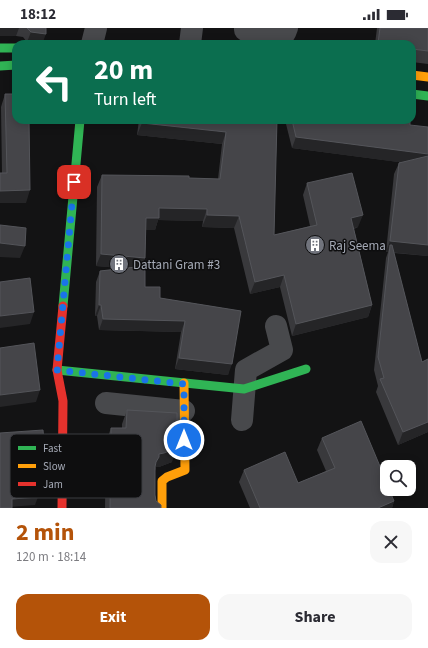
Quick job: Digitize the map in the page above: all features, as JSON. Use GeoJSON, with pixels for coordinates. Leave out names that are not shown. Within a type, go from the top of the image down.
{"type":"FeatureCollection","features":[{"type":"Feature","properties":{"kind":"street"},"geometry":{"type":"LineString","coordinates":[[93,40],[96,28]]}},
{"type":"Feature","properties":{"kind":"street"},"geometry":{"type":"LineString","coordinates":[[190,40],[192,28]]}},
{"type":"Feature","properties":{"kind":"street"},"geometry":{"type":"LineString","coordinates":[[200,40],[201,28]]}},
{"type":"Feature","properties":{"kind":"street"},"geometry":{"type":"LineString","coordinates":[[242,35],[285,33],[287,28]]}},
{"type":"Feature","properties":{"kind":"street"},"geometry":{"type":"LineString","coordinates":[[0,48],[12,48]]}},
{"type":"Feature","properties":{"kind":"street"},"geometry":{"type":"LineString","coordinates":[[0,66],[12,65]]}},
{"type":"Feature","properties":{"kind":"street"},"geometry":{"type":"LineString","coordinates":[[416,76],[428,77]]}},
{"type":"Feature","properties":{"kind":"street"},"geometry":{"type":"LineString","coordinates":[[416,94],[428,96]]}},
{"type":"Feature","properties":{"kind":"street"},"geometry":{"type":"LineString","coordinates":[[63,434],[63,400],[57,370],[80,124]]}},
{"type":"Feature","properties":{"kind":"street"},"geometry":{"type":"LineString","coordinates":[[242,420],[246,370],[282,350],[276,326]]}},
{"type":"Feature","properties":{"kind":"street"},"geometry":{"type":"LineString","coordinates":[[57,370],[244,390],[306,369]]}},
{"type":"Feature","properties":{"kind":"street"},"geometry":{"type":"LineString","coordinates":[[162,508],[162,481],[166,476],[181,473],[185,470],[184,384]]}},
{"type":"Feature","properties":{"kind":"street"},"geometry":{"type":"LineString","coordinates":[[106,402],[184,411]]}},
{"type":"Feature","properties":{"kind":"street"},"geometry":{"type":"LineString","coordinates":[[62,498],[62,508]]}},
{"type":"Feature","properties":{"kind":"building"},"geometry":{"type":"Polygon","coordinates":[[[27,28],[46,28],[46,34],[31,32],[27,28]]]}},
{"type":"Feature","properties":{"kind":"building"},"geometry":{"type":"Polygon","coordinates":[[[380,28],[428,28],[428,51],[416,50],[416,40],[378,40],[380,28]]]}},
{"type":"Feature","properties":{"kind":"building"},"geometry":{"type":"Polygon","coordinates":[[[5,94],[12,94],[12,124],[29,124],[30,190],[0,191],[0,173],[7,173],[5,94]]]}},
{"type":"Feature","properties":{"kind":"building"},"geometry":{"type":"Polygon","coordinates":[[[151,124],[277,124],[274,235],[317,225],[307,183],[352,173],[363,215],[351,218],[372,305],[296,324],[284,275],[255,282],[239,216],[207,215],[207,209],[159,208],[159,218],[146,218],[145,258],[101,254],[102,175],[189,176],[189,178],[220,179],[226,132],[151,124]]]}},
{"type":"Feature","properties":{"kind":"building"},"geometry":{"type":"Polygon","coordinates":[[[293,124],[410,124],[428,127],[428,154],[296,137],[293,124]]]}},
{"type":"Feature","properties":{"kind":"building"},"geometry":{"type":"Polygon","coordinates":[[[428,156],[428,245],[390,241],[399,163],[428,156]]]}},
{"type":"Feature","properties":{"kind":"building"},"geometry":{"type":"Polygon","coordinates":[[[0,225],[26,228],[25,246],[0,243],[0,225]]]}},
{"type":"Feature","properties":{"kind":"building"},"geometry":{"type":"Polygon","coordinates":[[[390,245],[392,245],[422,362],[428,359],[428,422],[403,432],[380,379],[384,378],[378,357],[390,245]]]}},
{"type":"Feature","properties":{"kind":"building"},"geometry":{"type":"Polygon","coordinates":[[[145,266],[145,287],[160,287],[160,298],[241,311],[232,364],[179,358],[185,321],[103,319],[101,305],[99,305],[100,271],[145,266]]]}},
{"type":"Feature","properties":{"kind":"building"},"geometry":{"type":"Polygon","coordinates":[[[30,278],[34,312],[0,316],[0,282],[30,278]]]}},
{"type":"Feature","properties":{"kind":"building"},"geometry":{"type":"Polygon","coordinates":[[[34,343],[40,390],[0,395],[0,348],[34,343]]]}},
{"type":"Feature","properties":{"kind":"building"},"geometry":{"type":"Polygon","coordinates":[[[127,410],[177,413],[177,448],[159,454],[155,467],[155,495],[156,501],[161,505],[161,508],[110,508],[110,498],[142,498],[142,434],[111,434],[111,428],[126,428],[127,410]]]}},
{"type":"Feature","properties":{"kind":"building"},"geometry":{"type":"Polygon","coordinates":[[[361,421],[380,466],[380,496],[392,496],[394,501],[378,508],[260,508],[244,470],[285,452],[298,483],[335,468],[322,438],[361,421]]]}},
{"type":"Feature","properties":{"kind":"building"},"geometry":{"type":"Polygon","coordinates":[[[43,430],[43,434],[10,434],[10,498],[25,498],[12,499],[12,508],[0,508],[0,433],[43,430]]]}},
{"type":"Feature","properties":{"kind":"traffic: fast"},"geometry":{"type":"LineString","coordinates":[[0,48],[12,48]]}},
{"type":"Feature","properties":{"kind":"traffic: fast"},"geometry":{"type":"LineString","coordinates":[[0,66],[12,65]]}},
{"type":"Feature","properties":{"kind":"traffic: fast"},"geometry":{"type":"LineString","coordinates":[[416,94],[428,96]]}},
{"type":"Feature","properties":{"kind":"traffic: fast"},"geometry":{"type":"LineString","coordinates":[[63,306],[80,124]]}},
{"type":"Feature","properties":{"kind":"traffic: fast"},"geometry":{"type":"LineString","coordinates":[[57,370],[244,389],[306,369]]}},
{"type":"Feature","properties":{"kind":"traffic: slow"},"geometry":{"type":"LineString","coordinates":[[416,76],[428,77]]}},
{"type":"Feature","properties":{"kind":"traffic: slow"},"geometry":{"type":"LineString","coordinates":[[162,508],[162,481],[167,477],[185,470],[184,383]]}},
{"type":"Feature","properties":{"kind":"traffic: jam"},"geometry":{"type":"LineString","coordinates":[[63,306],[57,370],[63,401],[63,434]]}},
{"type":"Feature","properties":{"kind":"traffic: jam"},"geometry":{"type":"LineString","coordinates":[[62,498],[62,508]]}},
{"type":"Feature","properties":{"kind":"place","name":"Raj Seema"},"geometry":{"type":"Point","coordinates":[315,245]}},
{"type":"Feature","properties":{"kind":"place","name":"Dattani Gram #3"},"geometry":{"type":"Point","coordinates":[119,264]}},
{"type":"Feature","properties":{"kind":"route"},"geometry":{"type":"LineString","coordinates":[[74,182],[57,370],[184,384],[184,440]]}}]}
